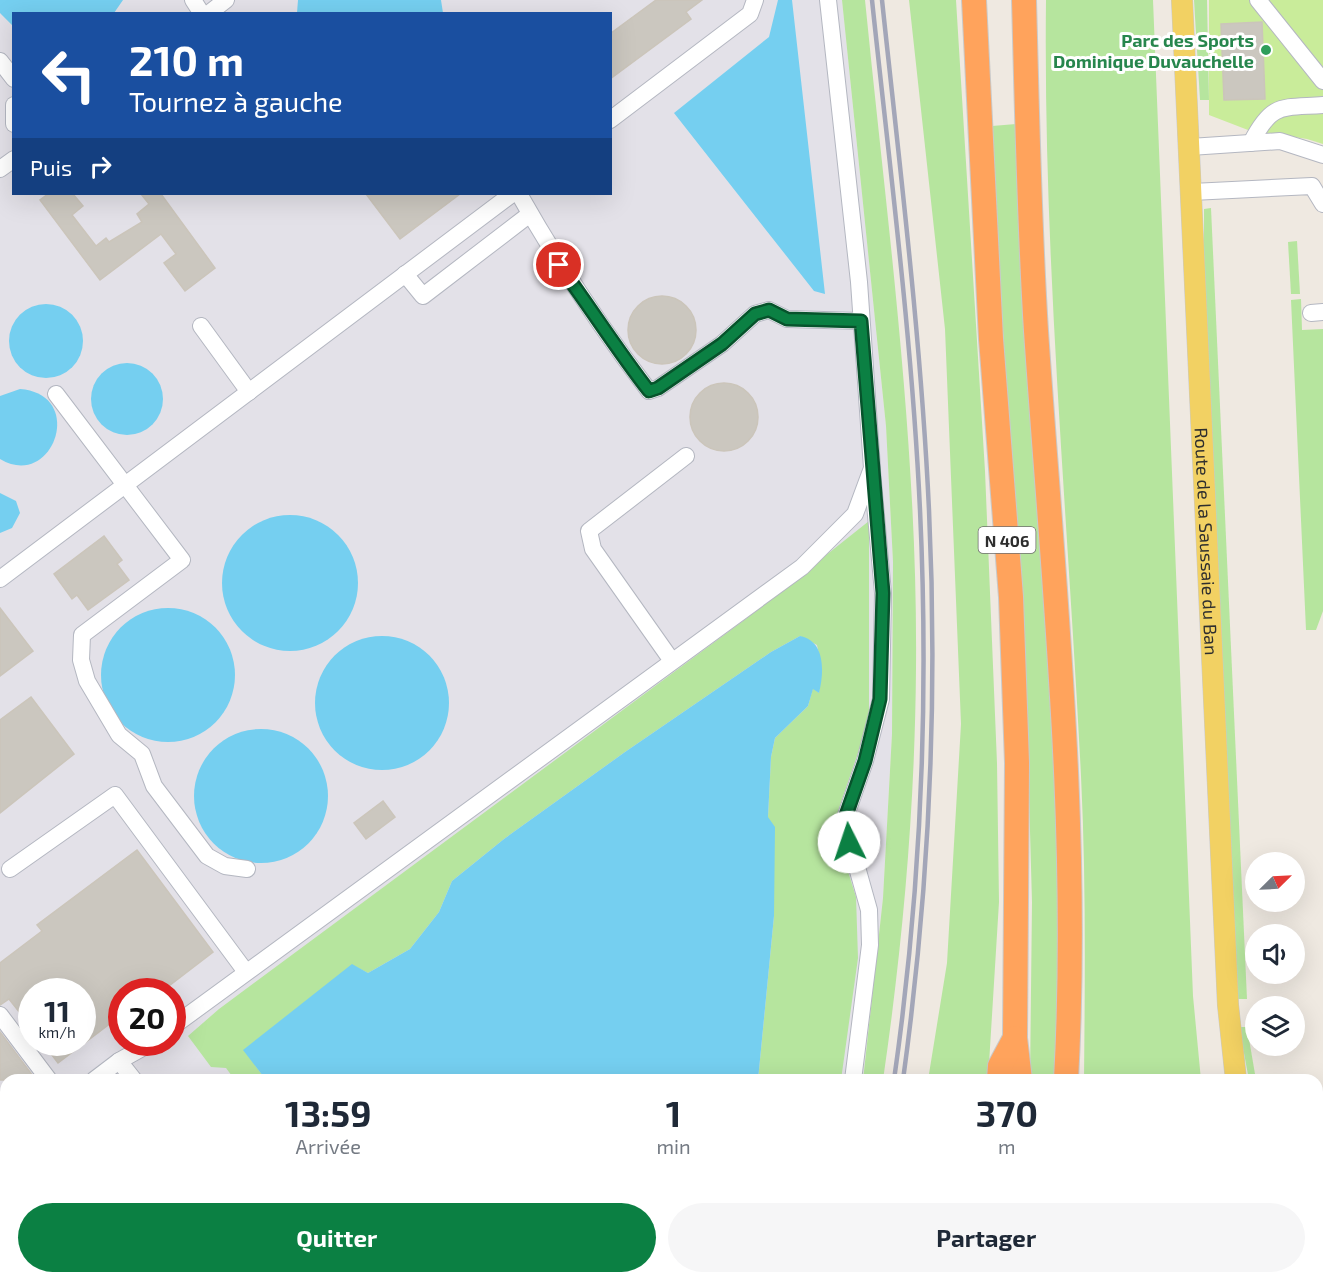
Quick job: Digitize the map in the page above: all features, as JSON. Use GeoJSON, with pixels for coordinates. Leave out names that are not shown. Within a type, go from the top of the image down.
{"type":"FeatureCollection","features":[{"type":"Feature","properties":{"kind":"highway","name":"N 406"},"geometry":{"type":"LineString","coordinates":[[974,0],[990,327],[1011,597],[1017,763],[1015,1038],[1019,1074]]}},
{"type":"Feature","properties":{"kind":"highway","name":"N 406"},"geometry":{"type":"LineString","coordinates":[[1023,0],[1036,328],[1067,762],[1069,976],[1066,1074]]}},
{"type":"Feature","properties":{"kind":"highway"},"geometry":{"type":"LineString","coordinates":[[999,1074],[1000,1066],[1015,1038]]}},
{"type":"Feature","properties":{"kind":"main road","name":"Route de la Saussaie du Ban"},"geometry":{"type":"LineString","coordinates":[[1182,0],[1227,981],[1235,1074]]}},
{"type":"Feature","properties":{"kind":"street"},"geometry":{"type":"LineString","coordinates":[[211,12],[226,0]]}},
{"type":"Feature","properties":{"kind":"street"},"geometry":{"type":"LineString","coordinates":[[612,118],[750,14],[755,0]]}},
{"type":"Feature","properties":{"kind":"street"},"geometry":{"type":"LineString","coordinates":[[828,0],[861,321],[883,593],[880,699],[865,761],[844,821],[869,910],[868,957],[854,1074]]}},
{"type":"Feature","properties":{"kind":"street"},"geometry":{"type":"LineString","coordinates":[[1258,0],[1323,81]]}},
{"type":"Feature","properties":{"kind":"street"},"geometry":{"type":"LineString","coordinates":[[0,61],[12,76]]}},
{"type":"Feature","properties":{"kind":"street"},"geometry":{"type":"LineString","coordinates":[[1251,142],[1262,121],[1275,109],[1323,105]]}},
{"type":"Feature","properties":{"kind":"street"},"geometry":{"type":"LineString","coordinates":[[1190,147],[1280,141],[1323,155]]}},
{"type":"Feature","properties":{"kind":"street"},"geometry":{"type":"LineString","coordinates":[[1192,192],[1312,186],[1323,204]]}},
{"type":"Feature","properties":{"kind":"street"},"geometry":{"type":"LineString","coordinates":[[0,579],[511,195]]}},
{"type":"Feature","properties":{"kind":"street"},"geometry":{"type":"LineString","coordinates":[[520,195],[559,265],[600,320],[607,336],[649,391],[658,388],[722,344],[755,314],[769,310],[787,319],[861,321]]}},
{"type":"Feature","properties":{"kind":"street"},"geometry":{"type":"LineString","coordinates":[[405,274],[423,296],[530,214]]}},
{"type":"Feature","properties":{"kind":"street"},"geometry":{"type":"LineString","coordinates":[[201,326],[249,392]]}},
{"type":"Feature","properties":{"kind":"street"},"geometry":{"type":"LineString","coordinates":[[56,394],[182,560],[82,635],[81,660],[87,681],[119,735],[142,754],[154,786],[207,856],[225,866],[247,869]]}},
{"type":"Feature","properties":{"kind":"street"},"geometry":{"type":"LineString","coordinates":[[672,661],[593,549],[589,531],[686,456]]}},
{"type":"Feature","properties":{"kind":"street"},"geometry":{"type":"LineString","coordinates":[[186,1017],[802,567],[855,514],[872,468]]}},
{"type":"Feature","properties":{"kind":"street"},"geometry":{"type":"LineString","coordinates":[[4,874],[115,795],[246,972]]}},
{"type":"Feature","properties":{"kind":"street"},"geometry":{"type":"LineString","coordinates":[[0,1015],[44,1074]]}},
{"type":"Feature","properties":{"kind":"street"},"geometry":{"type":"LineString","coordinates":[[102,1074],[128,1056]]}},
{"type":"Feature","properties":{"kind":"street"},"geometry":{"type":"LineString","coordinates":[[119,1061],[129,1074]]}},
{"type":"Feature","properties":{"kind":"shaded area"},"geometry":{"type":"Polygon","coordinates":[[[0,0],[842,0],[886,426],[893,562],[892,734],[883,898],[864,1074],[0,1074],[0,0]]]}},
{"type":"Feature","properties":{"kind":"green space"},"geometry":{"type":"Polygon","coordinates":[[[842,0],[865,0],[900,334],[907,417],[915,584],[915,720],[902,926],[884,1074],[864,1074],[883,898],[892,734],[893,562],[886,426],[842,0]]]}},
{"type":"Feature","properties":{"kind":"green space"},"geometry":{"type":"Polygon","coordinates":[[[909,0],[956,0],[985,471],[997,763],[999,902],[988,1074],[929,1074],[947,963],[961,724],[945,329],[909,0]]]}},
{"type":"Feature","properties":{"kind":"green space"},"geometry":{"type":"Polygon","coordinates":[[[1046,0],[1153,0],[1193,996],[1200,1074],[1084,1074],[1083,814],[1057,388],[1046,97],[1046,0]]]}},
{"type":"Feature","properties":{"kind":"green space"},"geometry":{"type":"Polygon","coordinates":[[[1194,0],[1207,0],[1209,100],[1200,100],[1194,0]]]}},
{"type":"Feature","properties":{"kind":"green space","name":"Parc des Sports Dominique Duvauchelle"},"geometry":{"type":"Polygon","coordinates":[[[1209,0],[1323,0],[1323,144],[1307,139],[1248,130],[1209,115],[1209,0]]]}},
{"type":"Feature","properties":{"kind":"green space"},"geometry":{"type":"Polygon","coordinates":[[[1016,124],[1060,872],[1057,1074],[1030,1074],[1032,902],[1027,724],[1017,594],[992,126],[1016,124]]]}},
{"type":"Feature","properties":{"kind":"green space"},"geometry":{"type":"Polygon","coordinates":[[[1211,208],[1247,996],[1245,999],[1237,999],[1204,293],[1204,209],[1211,208]]]}},
{"type":"Feature","properties":{"kind":"green space"},"geometry":{"type":"Polygon","coordinates":[[[1297,241],[1300,294],[1291,294],[1288,242],[1297,241]]]}},
{"type":"Feature","properties":{"kind":"green space"},"geometry":{"type":"Polygon","coordinates":[[[1301,299],[1302,330],[1323,329],[1323,611],[1316,630],[1306,630],[1291,300],[1301,299]]]}},
{"type":"Feature","properties":{"kind":"green space"},"geometry":{"type":"Polygon","coordinates":[[[869,521],[869,721],[838,811],[837,836],[856,897],[858,958],[842,1074],[759,1074],[774,916],[768,817],[771,757],[775,738],[808,706],[813,688],[819,693],[821,664],[817,645],[800,636],[771,652],[625,752],[504,839],[452,881],[439,912],[410,949],[368,973],[352,965],[244,1050],[262,1074],[230,1074],[226,1068],[211,1067],[188,1036],[219,1009],[747,618],[869,521]]]}},
{"type":"Feature","properties":{"kind":"green space"},"geometry":{"type":"Polygon","coordinates":[[[1239,1027],[1245,1027],[1245,1056],[1252,1056],[1255,1074],[1248,1074],[1239,1027]]]}},
{"type":"Feature","properties":{"kind":"water"},"geometry":{"type":"Polygon","coordinates":[[[0,0],[123,0],[115,12],[12,12],[12,25],[0,13],[0,0]]]}},
{"type":"Feature","properties":{"kind":"water"},"geometry":{"type":"Polygon","coordinates":[[[298,0],[441,0],[443,12],[297,12],[298,0]]]}},
{"type":"Feature","properties":{"kind":"water"},"geometry":{"type":"Polygon","coordinates":[[[778,0],[792,0],[825,294],[814,291],[674,113],[769,37],[778,0]]]}},
{"type":"Feature","properties":{"kind":"water"},"geometry":{"type":"Polygon","coordinates":[[[46,304],[67,310],[77,320],[83,341],[77,362],[67,372],[46,378],[25,372],[15,362],[9,341],[15,320],[25,310],[46,304]]]}},
{"type":"Feature","properties":{"kind":"water"},"geometry":{"type":"Polygon","coordinates":[[[134,363],[153,373],[161,385],[163,399],[161,413],[153,425],[141,433],[120,435],[101,425],[93,413],[91,392],[101,373],[113,365],[134,363]]]}},
{"type":"Feature","properties":{"kind":"water"},"geometry":{"type":"Polygon","coordinates":[[[20,389],[41,395],[53,407],[57,422],[55,438],[47,452],[35,462],[19,465],[0,459],[0,396],[20,389]]]}},
{"type":"Feature","properties":{"kind":"water"},"geometry":{"type":"Polygon","coordinates":[[[0,493],[16,501],[20,513],[12,528],[0,533],[0,493]]]}},
{"type":"Feature","properties":{"kind":"water"},"geometry":{"type":"Polygon","coordinates":[[[290,515],[316,520],[338,535],[353,557],[358,583],[353,609],[338,631],[316,646],[290,651],[264,646],[242,631],[227,609],[222,583],[227,557],[242,535],[264,520],[290,515]]]}},
{"type":"Feature","properties":{"kind":"water"},"geometry":{"type":"Polygon","coordinates":[[[168,608],[194,613],[216,627],[230,649],[235,675],[230,701],[216,723],[194,737],[168,742],[142,737],[120,723],[106,701],[101,675],[106,649],[120,627],[142,613],[168,608]]]}},
{"type":"Feature","properties":{"kind":"water"},"geometry":{"type":"Polygon","coordinates":[[[382,636],[408,641],[430,655],[444,677],[449,703],[444,729],[430,751],[408,765],[382,770],[356,765],[334,751],[320,729],[315,703],[320,677],[334,655],[356,641],[382,636]]]}},
{"type":"Feature","properties":{"kind":"water"},"geometry":{"type":"Polygon","coordinates":[[[800,636],[808,639],[819,651],[822,676],[819,693],[813,689],[808,706],[775,738],[771,757],[768,817],[775,827],[774,916],[759,1074],[261,1074],[243,1050],[352,964],[368,973],[410,949],[439,912],[452,881],[504,839],[625,752],[771,652],[800,636]]]}},
{"type":"Feature","properties":{"kind":"water"},"geometry":{"type":"Polygon","coordinates":[[[261,729],[287,734],[309,748],[323,770],[328,796],[323,822],[309,844],[287,858],[261,863],[235,858],[213,844],[199,822],[194,796],[199,770],[213,748],[235,734],[261,729]]]}},
{"type":"Feature","properties":{"kind":"building"},"geometry":{"type":"Polygon","coordinates":[[[656,0],[702,0],[686,12],[691,19],[612,78],[612,33],[656,0]]]}},
{"type":"Feature","properties":{"kind":"building"},"geometry":{"type":"Polygon","coordinates":[[[1262,22],[1265,99],[1224,100],[1221,24],[1262,22]]]}},
{"type":"Feature","properties":{"kind":"building"},"geometry":{"type":"Polygon","coordinates":[[[47,195],[74,195],[83,206],[72,215],[96,246],[106,238],[109,242],[142,222],[137,214],[149,204],[142,195],[162,195],[215,268],[185,291],[164,263],[176,254],[161,234],[100,280],[40,200],[47,195]]]}},
{"type":"Feature","properties":{"kind":"building"},"geometry":{"type":"Polygon","coordinates":[[[367,195],[459,195],[400,239],[367,195]]]}},
{"type":"Feature","properties":{"kind":"building"},"geometry":{"type":"Polygon","coordinates":[[[662,296],[675,299],[686,306],[693,317],[696,330],[693,343],[686,354],[675,361],[662,364],[649,361],[638,354],[631,343],[628,330],[631,317],[638,306],[649,299],[662,296]]]}},
{"type":"Feature","properties":{"kind":"building"},"geometry":{"type":"Polygon","coordinates":[[[724,383],[737,386],[748,393],[755,404],[758,417],[755,430],[748,441],[737,448],[724,451],[711,448],[700,441],[693,430],[690,417],[693,404],[700,393],[711,386],[724,383]]]}},
{"type":"Feature","properties":{"kind":"building"},"geometry":{"type":"Polygon","coordinates":[[[104,536],[122,560],[117,564],[129,580],[88,610],[77,595],[72,599],[54,574],[104,536]]]}},
{"type":"Feature","properties":{"kind":"building"},"geometry":{"type":"Polygon","coordinates":[[[0,608],[33,651],[0,676],[0,608]]]}},
{"type":"Feature","properties":{"kind":"building"},"geometry":{"type":"Polygon","coordinates":[[[31,697],[74,754],[0,813],[0,720],[31,697]]]}},
{"type":"Feature","properties":{"kind":"building"},"geometry":{"type":"Polygon","coordinates":[[[383,801],[395,817],[366,839],[354,823],[383,801]]]}},
{"type":"Feature","properties":{"kind":"building"},"geometry":{"type":"Polygon","coordinates":[[[137,850],[213,952],[179,978],[108,978],[108,1025],[96,1034],[96,978],[18,978],[18,1010],[9,999],[0,1005],[0,963],[42,931],[37,925],[137,850]]]}},
{"type":"Feature","properties":{"kind":"building"},"geometry":{"type":"Polygon","coordinates":[[[0,1032],[18,1056],[32,1074],[0,1074],[0,1032]]]}},
{"type":"Feature","properties":{"kind":"building"},"geometry":{"type":"Polygon","coordinates":[[[53,1056],[67,1056],[58,1063],[53,1056]]]}},
{"type":"Feature","properties":{"kind":"railway"},"geometry":{"type":"LineString","coordinates":[[872,0],[912,382],[923,581],[921,795],[911,938],[895,1074]]}},
{"type":"Feature","properties":{"kind":"railway"},"geometry":{"type":"LineString","coordinates":[[882,0],[921,382],[932,581],[932,724],[925,867],[904,1074]]}},
{"type":"Feature","properties":{"kind":"place","name":"Parc des Sports Dominique Duvauchelle"},"geometry":{"type":"Point","coordinates":[1266,50]}},
{"type":"Feature","properties":{"kind":"route"},"geometry":{"type":"LineString","coordinates":[[559,265],[600,320],[607,336],[649,391],[658,388],[722,344],[755,314],[769,310],[787,319],[826,322],[861,321],[883,593],[880,699],[865,761],[844,821],[849,842]]}}]}
